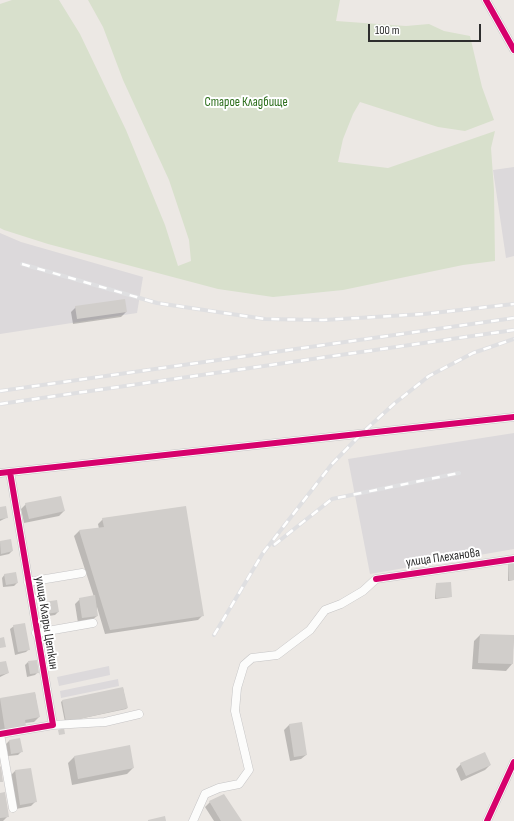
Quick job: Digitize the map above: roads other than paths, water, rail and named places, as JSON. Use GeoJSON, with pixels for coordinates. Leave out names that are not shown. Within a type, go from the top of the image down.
{"type":"FeatureCollection","features":[{"type":"Feature","properties":{"kind":"street"},"geometry":{"type":"LineString","coordinates":[[486,0],[514,50]]}},
{"type":"Feature","properties":{"kind":"street"},"geometry":{"type":"LineString","coordinates":[[0,473],[514,417]]}},
{"type":"Feature","properties":{"kind":"street","name":"улица Клары Цеткин"},"geometry":{"type":"LineString","coordinates":[[10,472],[36,633],[53,725]]}},
{"type":"Feature","properties":{"kind":"street","name":"улица Плеханова"},"geometry":{"type":"LineString","coordinates":[[194,821],[206,794],[219,788],[239,784],[249,770],[235,711],[237,688],[244,665],[252,658],[277,655],[310,630],[325,610],[341,604],[363,591],[376,579],[514,559]]}},
{"type":"Feature","properties":{"kind":"street"},"geometry":{"type":"LineString","coordinates":[[28,582],[82,572]]}},
{"type":"Feature","properties":{"kind":"street"},"geometry":{"type":"LineString","coordinates":[[36,633],[93,623]]}},
{"type":"Feature","properties":{"kind":"street"},"geometry":{"type":"LineString","coordinates":[[13,808],[0,734],[53,725],[105,722],[139,714]]}},
{"type":"Feature","properties":{"kind":"street"},"geometry":{"type":"LineString","coordinates":[[487,821],[514,762]]}},
{"type":"Feature","properties":{"kind":"railway"},"geometry":{"type":"LineString","coordinates":[[22,264],[157,303],[265,319],[324,320],[424,314],[514,304]]}},
{"type":"Feature","properties":{"kind":"railway"},"geometry":{"type":"LineString","coordinates":[[0,391],[514,318]]}},
{"type":"Feature","properties":{"kind":"railway"},"geometry":{"type":"LineString","coordinates":[[0,404],[514,330]]}},
{"type":"Feature","properties":{"kind":"railway"},"geometry":{"type":"LineString","coordinates":[[214,635],[263,553],[332,464],[362,433],[395,403],[429,376],[473,353],[514,339]]}},
{"type":"Feature","properties":{"kind":"railway"},"geometry":{"type":"LineString","coordinates":[[274,545],[332,499],[459,473]]}},
{"type":"Feature","properties":{"kind":"park label","name":"Старое Кладбище"},"geometry":{"type":"Point","coordinates":[246,103]}}]}
